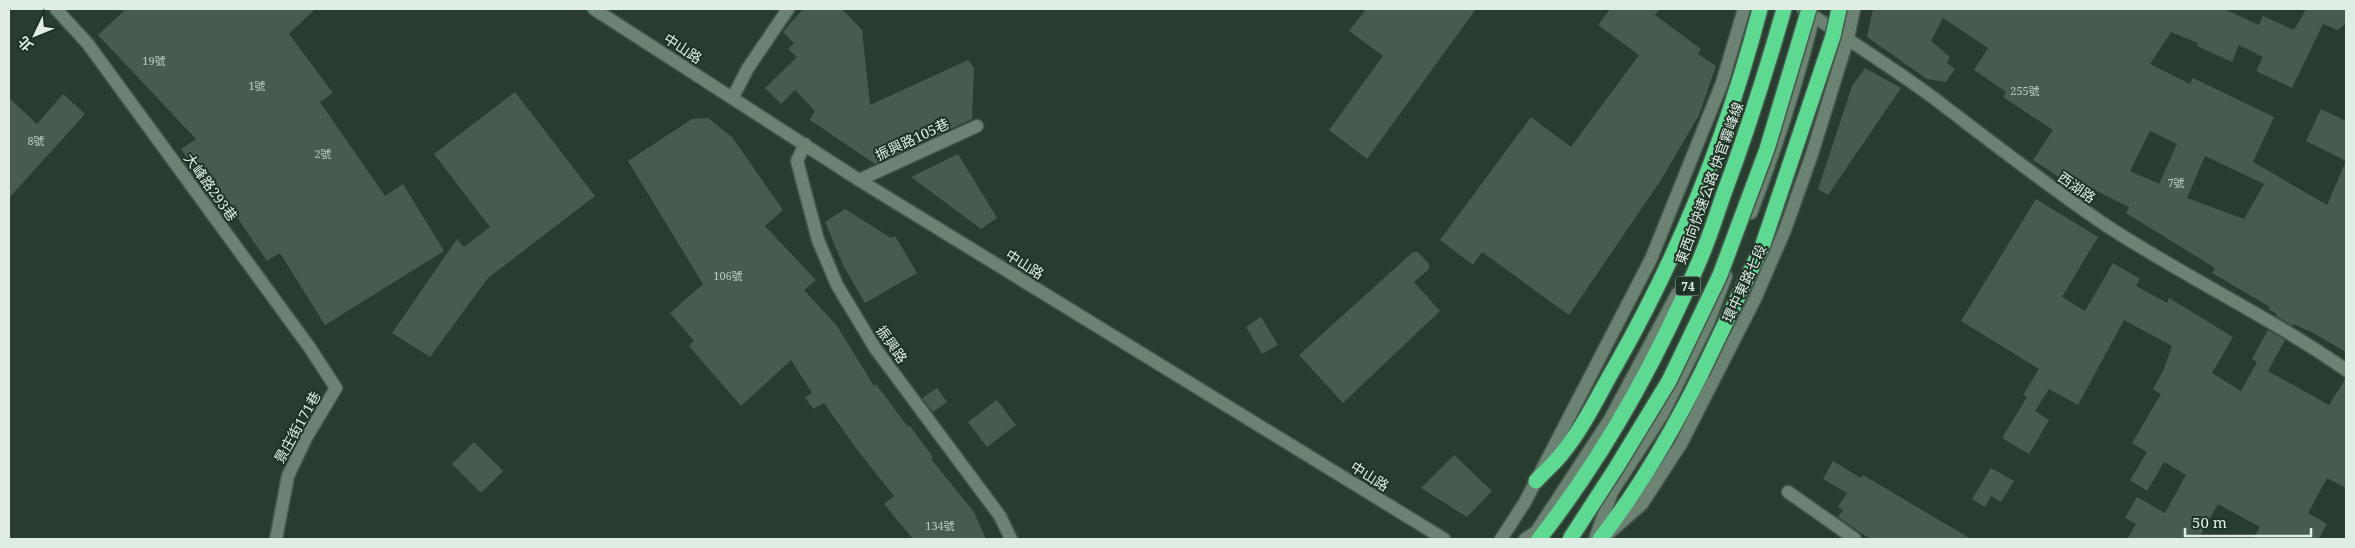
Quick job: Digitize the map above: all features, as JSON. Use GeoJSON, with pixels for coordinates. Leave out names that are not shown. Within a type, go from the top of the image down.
{"type":"FeatureCollection","features":[{"type":"Feature","properties":{"kind":"highway"},"geometry":{"type":"LineString","coordinates":[[1536,481],[1565,450],[1639,325],[1719,143],[1743,72],[1760,9]]}},
{"type":"Feature","properties":{"kind":"highway","name":"東西向快速公路 快官霧峰線"},"geometry":{"type":"LineString","coordinates":[[1539,539],[1588,469],[1631,398],[1699,263],[1764,77],[1784,9]]}},
{"type":"Feature","properties":{"kind":"highway"},"geometry":{"type":"LineString","coordinates":[[1601,539],[1627,504],[1678,418],[1762,247],[1816,89],[1839,9]]}},
{"type":"Feature","properties":{"kind":"highway","name":"74"},"geometry":{"type":"LineString","coordinates":[[1570,539],[1669,381],[1720,275],[1767,149],[1810,11]]}},
{"type":"Feature","properties":{"kind":"street","name":"大峰路293巷"},"geometry":{"type":"LineString","coordinates":[[56,9],[94,52],[310,348],[336,388]]}},
{"type":"Feature","properties":{"kind":"street","name":"中山路"},"geometry":{"type":"LineString","coordinates":[[594,9],[859,180],[1444,539]]}},
{"type":"Feature","properties":{"kind":"street"},"geometry":{"type":"LineString","coordinates":[[733,97],[748,68],[788,9]]}},
{"type":"Feature","properties":{"kind":"street"},"geometry":{"type":"LineString","coordinates":[[1501,539],[1536,481],[1651,259],[1722,83],[1744,9]]}},
{"type":"Feature","properties":{"kind":"street"},"geometry":{"type":"LineString","coordinates":[[1525,539],[1536,532],[1610,419],[1694,261],[1741,130],[1778,9]]}},
{"type":"Feature","properties":{"kind":"street","name":"環中東路七段"},"geometry":{"type":"LineString","coordinates":[[1601,539],[1642,504],[1681,444],[1755,299],[1785,230],[1812,154],[1848,38],[1854,9]]}},
{"type":"Feature","properties":{"kind":"street","name":"環中東路七段"},"geometry":{"type":"LineString","coordinates":[[1595,539],[1612,492],[1662,415],[1708,323],[1775,152],[1799,75],[1810,11]]}},
{"type":"Feature","properties":{"kind":"street","name":"西湖路"},"geometry":{"type":"LineString","coordinates":[[1810,11],[2108,226],[2199,283],[2312,346],[2346,370]]}},
{"type":"Feature","properties":{"kind":"street","name":"振興路105巷"},"geometry":{"type":"LineString","coordinates":[[859,180],[977,126]]}},
{"type":"Feature","properties":{"kind":"street","name":"振興路"},"geometry":{"type":"LineString","coordinates":[[805,144],[797,161],[818,240],[837,285],[875,348],[1000,516],[1011,539]]}},
{"type":"Feature","properties":{"kind":"street","name":"景庄街171巷"},"geometry":{"type":"LineString","coordinates":[[276,539],[288,476],[306,438],[336,388]]}},
{"type":"Feature","properties":{"kind":"street"},"geometry":{"type":"LineString","coordinates":[[1788,492],[1855,539]]}},
{"type":"Feature","properties":{"kind":"building"},"geometry":{"type":"Polygon","coordinates":[[[126,9],[315,9],[289,34],[333,93],[320,102],[385,196],[403,184],[444,251],[325,325],[280,253],[267,261],[211,179],[204,183],[181,149],[196,139],[98,35],[126,9]]]}},
{"type":"Feature","properties":{"kind":"building"},"geometry":{"type":"Polygon","coordinates":[[[803,9],[842,9],[862,30],[870,105],[968,60],[974,68],[972,119],[875,164],[810,120],[815,111],[795,90],[781,104],[765,88],[797,57],[788,49],[794,43],[783,32],[803,9]]]}},
{"type":"Feature","properties":{"kind":"building"},"geometry":{"type":"Polygon","coordinates":[[[1366,9],[1476,9],[1367,159],[1329,130],[1383,56],[1349,31],[1366,9]]]}},
{"type":"Feature","properties":{"kind":"building"},"geometry":{"type":"Polygon","coordinates":[[[1610,9],[1660,9],[1655,15],[1701,49],[1698,54],[1716,66],[1699,115],[1661,180],[1569,315],[1482,252],[1473,265],[1440,240],[1531,117],[1571,147],[1639,55],[1598,25],[1610,9]]]}},
{"type":"Feature","properties":{"kind":"building"},"geometry":{"type":"Polygon","coordinates":[[[1873,9],[2224,9],[2259,25],[2263,16],[2294,30],[2306,9],[2346,9],[2346,23],[2338,30],[2323,24],[2292,88],[2256,71],[2263,57],[2239,45],[2232,62],[2197,46],[2198,43],[2171,32],[2150,64],[2190,84],[2193,78],[2274,117],[2253,162],[2327,205],[2346,161],[2346,352],[2308,330],[2294,324],[2293,326],[2276,316],[2277,314],[2268,309],[2270,307],[2212,273],[2215,268],[2126,213],[2129,207],[2074,180],[2071,185],[2033,160],[2053,130],[2003,97],[2006,92],[1974,70],[1988,48],[1943,18],[1931,41],[1950,57],[1947,63],[1955,69],[1946,82],[1927,79],[1867,37],[1873,9]],[[2150,131],[2130,171],[2159,184],[2177,144],[2150,131]],[[2205,156],[2187,198],[2244,219],[2264,184],[2205,156]]]}},
{"type":"Feature","properties":{"kind":"building"},"geometry":{"type":"Polygon","coordinates":[[[1865,68],[1901,88],[1828,195],[1818,189],[1852,86],[1865,68]]]}},
{"type":"Feature","properties":{"kind":"building"},"geometry":{"type":"Polygon","coordinates":[[[515,92],[595,196],[488,278],[430,357],[392,333],[457,239],[464,247],[490,227],[434,154],[515,92]]]}},
{"type":"Feature","properties":{"kind":"building"},"geometry":{"type":"Polygon","coordinates":[[[63,94],[85,114],[9,198],[9,98],[37,124],[63,94]]]}},
{"type":"Feature","properties":{"kind":"building"},"geometry":{"type":"Polygon","coordinates":[[[2321,109],[2346,121],[2346,161],[2306,141],[2321,109]]]}},
{"type":"Feature","properties":{"kind":"building"},"geometry":{"type":"Polygon","coordinates":[[[708,118],[732,137],[783,210],[765,226],[816,280],[804,290],[837,326],[874,386],[876,384],[908,427],[909,425],[933,457],[931,459],[974,512],[986,539],[913,539],[884,504],[894,496],[858,451],[824,403],[813,409],[805,397],[812,393],[791,360],[741,406],[689,346],[694,341],[670,313],[703,284],[628,161],[692,119],[708,118]]]}},
{"type":"Feature","properties":{"kind":"building"},"geometry":{"type":"Polygon","coordinates":[[[958,154],[997,218],[981,229],[911,177],[958,154]]]}},
{"type":"Feature","properties":{"kind":"building"},"geometry":{"type":"Polygon","coordinates":[[[2036,199],[2098,237],[2062,297],[2085,311],[2113,263],[2140,279],[2136,286],[2167,303],[2169,298],[2233,337],[2212,373],[2241,391],[2257,362],[2252,359],[2268,330],[2285,340],[2268,371],[2329,405],[2346,378],[2346,488],[2327,478],[2308,513],[2327,524],[2319,539],[2253,539],[2260,527],[2218,504],[2198,539],[2127,539],[2136,524],[2125,518],[2137,497],[2165,513],[2186,475],[2164,462],[2147,491],[2130,480],[2147,452],[2132,443],[2161,394],[2153,389],[2164,369],[2172,346],[2124,320],[2078,405],[2049,389],[2035,411],[2049,420],[2029,454],[2002,438],[2027,397],[2023,395],[2039,369],[1961,321],[2036,199]]]}},
{"type":"Feature","properties":{"kind":"building"},"geometry":{"type":"Polygon","coordinates":[[[845,209],[891,238],[895,236],[917,273],[865,303],[843,265],[825,222],[845,209]]]}},
{"type":"Feature","properties":{"kind":"building"},"geometry":{"type":"Polygon","coordinates":[[[1413,252],[1418,252],[1429,264],[1429,269],[1414,282],[1440,311],[1343,403],[1299,355],[1413,252]]]}},
{"type":"Feature","properties":{"kind":"building"},"geometry":{"type":"Polygon","coordinates":[[[1261,317],[1278,345],[1262,354],[1246,327],[1261,317]]]}},
{"type":"Feature","properties":{"kind":"building"},"geometry":{"type":"Polygon","coordinates":[[[937,388],[947,402],[933,412],[922,398],[937,388]]]}},
{"type":"Feature","properties":{"kind":"building"},"geometry":{"type":"Polygon","coordinates":[[[997,400],[1016,425],[987,447],[968,422],[997,400]]]}},
{"type":"Feature","properties":{"kind":"building"},"geometry":{"type":"Polygon","coordinates":[[[474,442],[503,471],[481,493],[452,464],[474,442]]]}},
{"type":"Feature","properties":{"kind":"building"},"geometry":{"type":"Polygon","coordinates":[[[1454,455],[1492,491],[1467,517],[1421,488],[1454,455]]]}},
{"type":"Feature","properties":{"kind":"building"},"geometry":{"type":"Polygon","coordinates":[[[1833,461],[1861,478],[1863,475],[1971,539],[1870,539],[1838,517],[1843,510],[1838,507],[1847,493],[1823,479],[1833,461]]]}},
{"type":"Feature","properties":{"kind":"building"},"geometry":{"type":"Polygon","coordinates":[[[1991,468],[2014,481],[2001,502],[1991,496],[1985,507],[1972,499],[1991,468]]]}}]}
